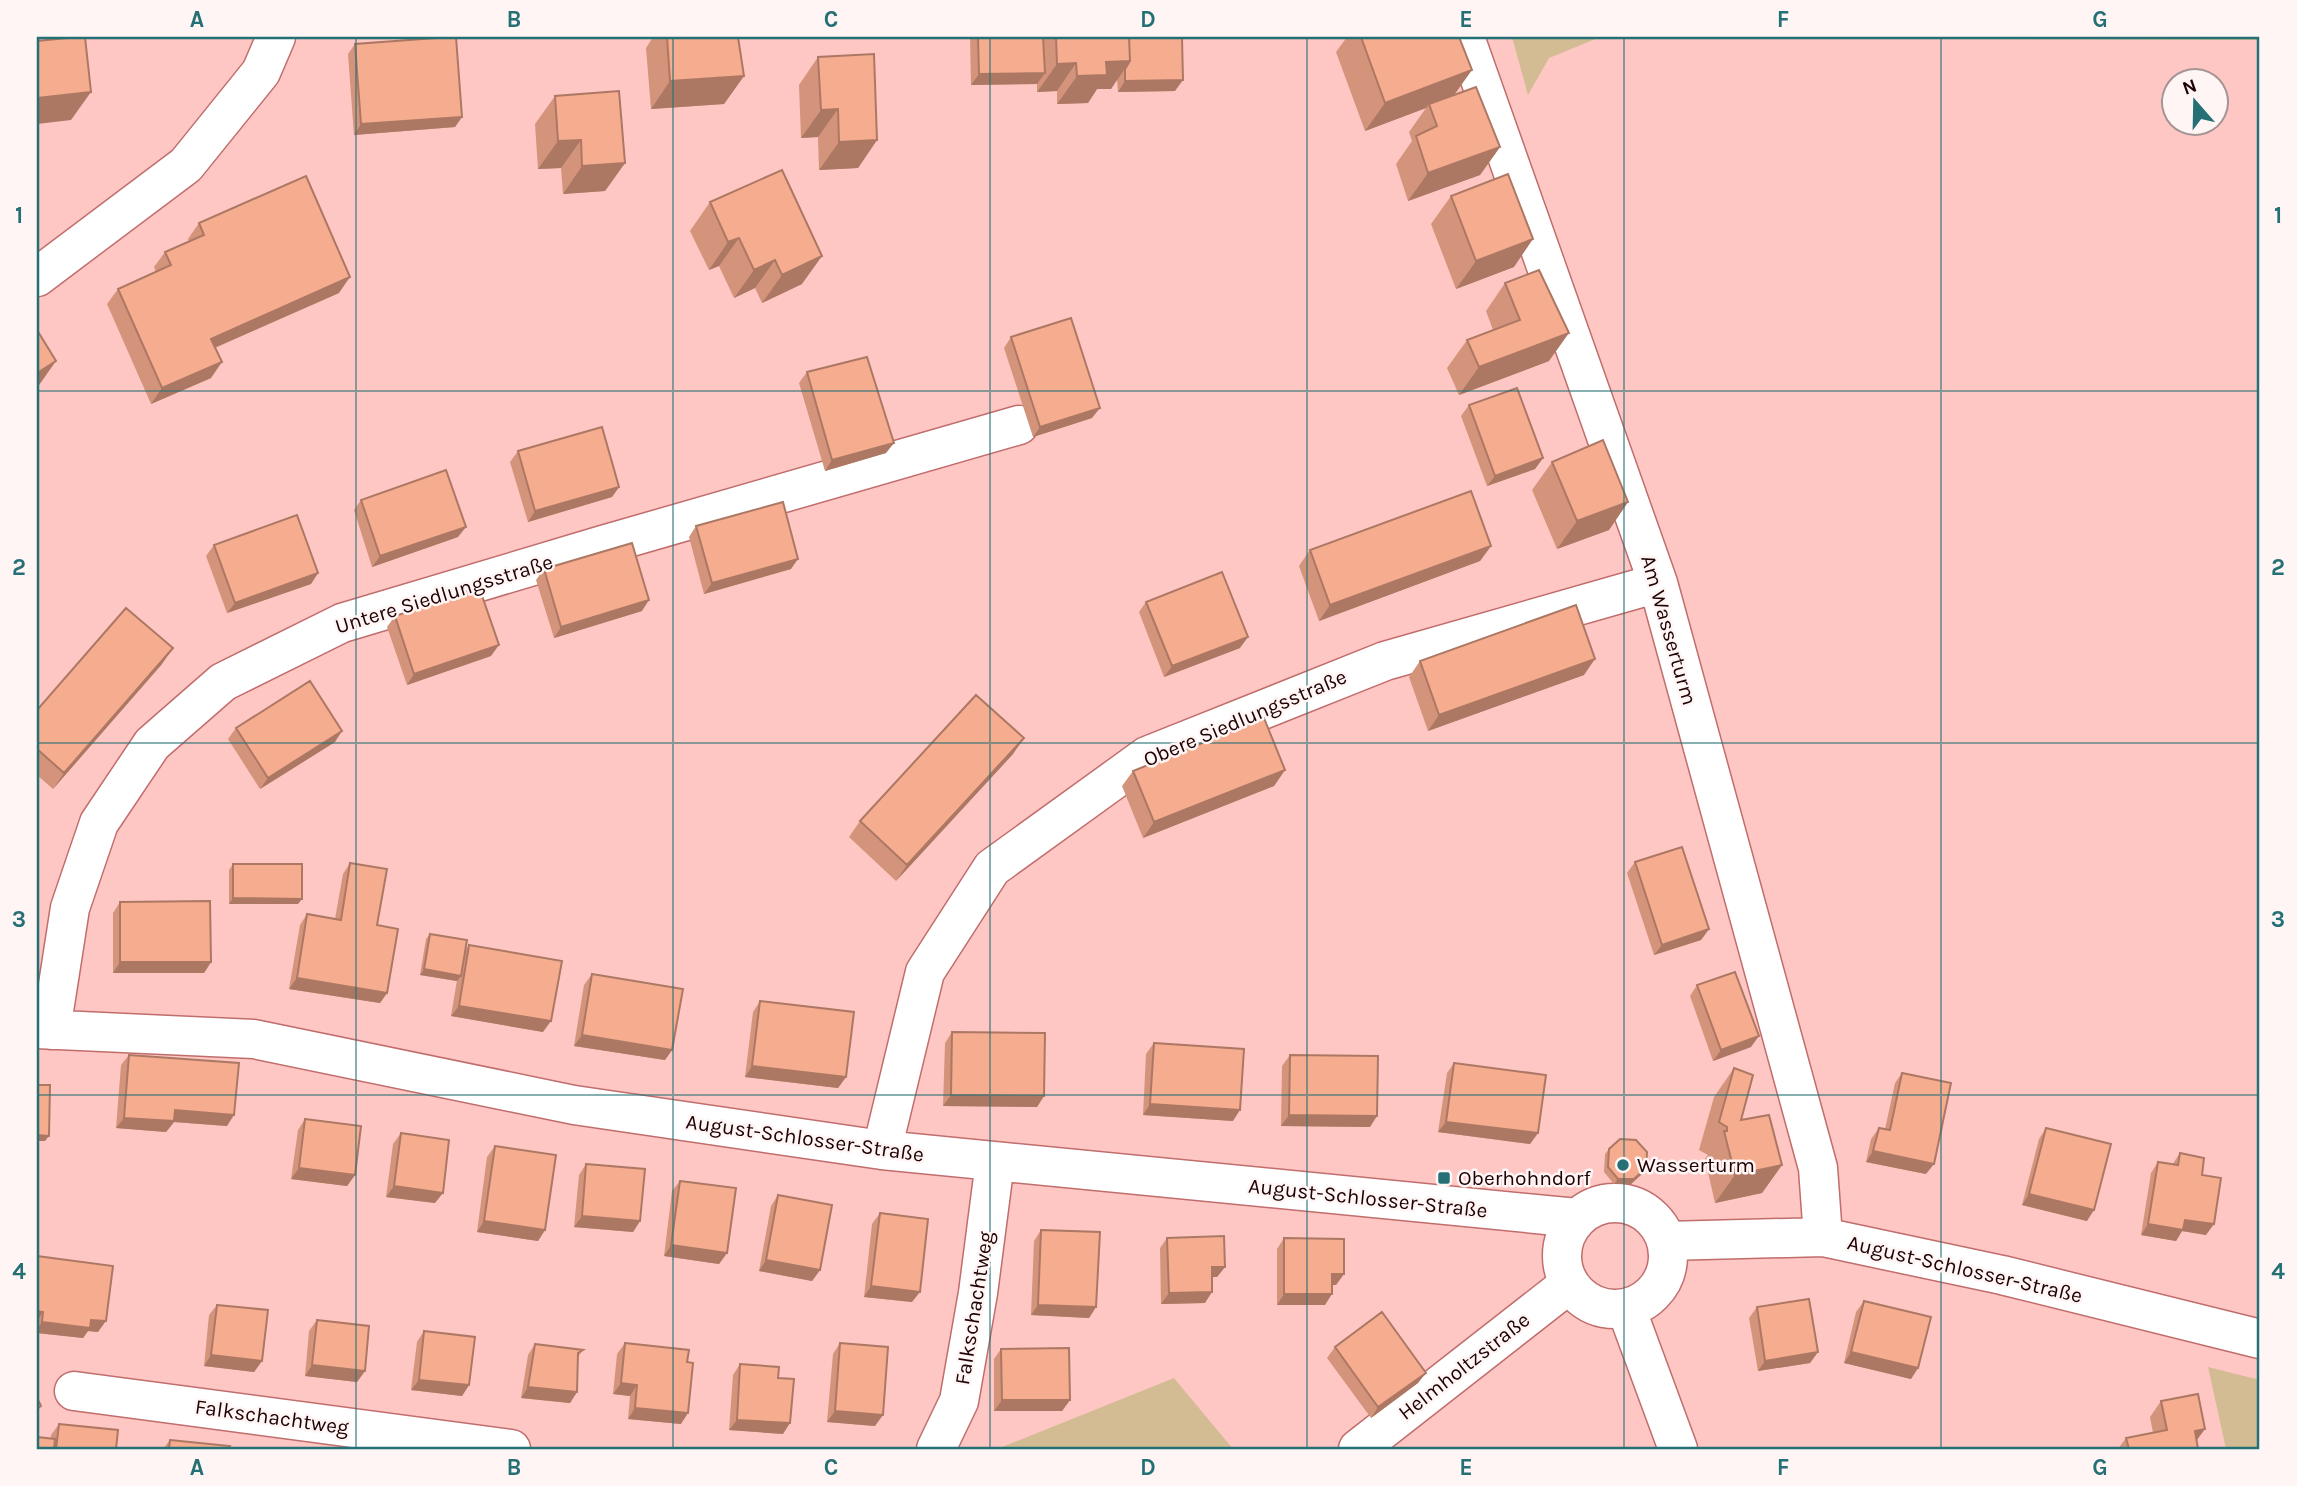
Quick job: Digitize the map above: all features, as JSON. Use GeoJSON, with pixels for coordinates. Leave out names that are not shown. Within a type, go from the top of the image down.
{"type":"FeatureCollection","features":[{"type":"Feature","properties":{"kind":"street"},"geometry":{"type":"LineString","coordinates":[[37,277],[186,165],[261,72],[276,37]]}},
{"type":"Feature","properties":{"kind":"street","name":"Am Wasserturm"},"geometry":{"type":"LineString","coordinates":[[1465,37],[1658,583],[1818,1168],[1823,1237]]}},
{"type":"Feature","properties":{"kind":"street","name":"Untere Siedlungsstraße"},"geometry":{"type":"LineString","coordinates":[[44,1029],[70,908],[99,823],[152,744],[223,682],[342,623],[1019,425]]}},
{"type":"Feature","properties":{"kind":"street","name":"Obere Siedlungsstraße"},"geometry":{"type":"LineString","coordinates":[[882,1150],[925,972],[992,867],[1147,756],[1385,661],[1658,583]]}},
{"type":"Feature","properties":{"kind":"street","name":"August-Schlosser-Straße"},"geometry":{"type":"LineString","coordinates":[[44,1029],[254,1039],[574,1105],[882,1150],[1577,1218]]}},
{"type":"Feature","properties":{"kind":"street","name":"Falkschachtweg"},"geometry":{"type":"LineString","coordinates":[[936,1449],[959,1401],[978,1293],[995,1162]]}},
{"type":"Feature","properties":{"kind":"street"},"geometry":{"type":"LineString","coordinates":[[1610,1203],[1628,1204],[1645,1212],[1658,1225],[1666,1241],[1668,1258],[1664,1275],[1656,1290],[1643,1302],[1626,1308],[1610,1310],[1580,1297],[1569,1284],[1562,1268],[1562,1250],[1567,1233],[1577,1218],[1592,1208],[1610,1203]]}},
{"type":"Feature","properties":{"kind":"street","name":"August-Schlosser-Straße"},"geometry":{"type":"LineString","coordinates":[[1666,1241],[1823,1237],[2002,1275],[2260,1339]]}},
{"type":"Feature","properties":{"kind":"street","name":"Helmholtzstraße"},"geometry":{"type":"LineString","coordinates":[[1358,1449],[1569,1284]]}},
{"type":"Feature","properties":{"kind":"street"},"geometry":{"type":"LineString","coordinates":[[1626,1308],[1678,1449]]}},
{"type":"Feature","properties":{"kind":"street","name":"Falkschachtweg"},"geometry":{"type":"LineString","coordinates":[[74,1391],[512,1449]]}},
{"type":"Feature","properties":{"kind":"shaded area"},"geometry":{"type":"Polygon","coordinates":[[[1512,37],[2260,37],[2260,40],[1598,38],[1549,58],[1528,95],[1512,37]]]}},
{"type":"Feature","properties":{"kind":"shaded area"},"geometry":{"type":"Polygon","coordinates":[[[2208,1367],[2260,1380],[2260,1449],[2226,1449],[2208,1367]]]}},
{"type":"Feature","properties":{"kind":"shaded area"},"geometry":{"type":"Polygon","coordinates":[[[1174,1378],[1233,1449],[997,1449],[1174,1378]]]}},
{"type":"Feature","properties":{"kind":"building"},"geometry":{"type":"Polygon","coordinates":[[[85,37],[91,92],[37,98],[37,41],[85,37]]]}},
{"type":"Feature","properties":{"kind":"building"},"geometry":{"type":"Polygon","coordinates":[[[456,37],[462,117],[361,124],[355,44],[456,37]]]}},
{"type":"Feature","properties":{"kind":"building"},"geometry":{"type":"Polygon","coordinates":[[[667,37],[738,37],[744,76],[670,81],[667,37]]]}},
{"type":"Feature","properties":{"kind":"building"},"geometry":{"type":"Polygon","coordinates":[[[978,37],[1043,37],[1045,73],[979,74],[978,37]]]}},
{"type":"Feature","properties":{"kind":"building"},"geometry":{"type":"Polygon","coordinates":[[[1056,37],[1129,37],[1130,61],[1106,62],[1107,75],[1077,76],[1076,63],[1057,64],[1056,37]]]}},
{"type":"Feature","properties":{"kind":"building"},"geometry":{"type":"Polygon","coordinates":[[[1129,37],[1182,37],[1183,80],[1125,81],[1125,69],[1130,61],[1129,37]]]}},
{"type":"Feature","properties":{"kind":"building"},"geometry":{"type":"Polygon","coordinates":[[[1361,37],[1459,37],[1472,70],[1385,103],[1361,37]]]}},
{"type":"Feature","properties":{"kind":"building"},"geometry":{"type":"Polygon","coordinates":[[[874,54],[877,140],[839,142],[838,109],[821,110],[818,57],[874,54]]]}},
{"type":"Feature","properties":{"kind":"building"},"geometry":{"type":"Polygon","coordinates":[[[1476,87],[1500,147],[1428,173],[1416,136],[1437,126],[1429,104],[1476,87]]]}},
{"type":"Feature","properties":{"kind":"building"},"geometry":{"type":"Polygon","coordinates":[[[619,91],[625,163],[582,166],[581,140],[558,141],[555,96],[619,91]]]}},
{"type":"Feature","properties":{"kind":"building"},"geometry":{"type":"Polygon","coordinates":[[[782,170],[822,256],[782,275],[775,260],[754,270],[739,238],[728,242],[710,202],[782,170]]]}},
{"type":"Feature","properties":{"kind":"building"},"geometry":{"type":"Polygon","coordinates":[[[1508,174],[1533,239],[1476,261],[1451,196],[1508,174]]]}},
{"type":"Feature","properties":{"kind":"building"},"geometry":{"type":"Polygon","coordinates":[[[306,176],[350,277],[211,339],[222,362],[162,388],[118,289],[171,265],[165,252],[204,235],[199,223],[306,176]]]}},
{"type":"Feature","properties":{"kind":"building"},"geometry":{"type":"Polygon","coordinates":[[[1539,270],[1569,333],[1479,367],[1467,340],[1520,320],[1505,283],[1539,270]]]}},
{"type":"Feature","properties":{"kind":"building"},"geometry":{"type":"Polygon","coordinates":[[[1071,318],[1100,408],[1040,427],[1011,337],[1071,318]]]}},
{"type":"Feature","properties":{"kind":"building"},"geometry":{"type":"Polygon","coordinates":[[[37,330],[56,361],[37,373],[37,330]]]}},
{"type":"Feature","properties":{"kind":"building"},"geometry":{"type":"Polygon","coordinates":[[[867,357],[894,443],[832,460],[807,372],[867,357]]]}},
{"type":"Feature","properties":{"kind":"building"},"geometry":{"type":"Polygon","coordinates":[[[1517,388],[1543,458],[1495,476],[1469,405],[1517,388]]]}},
{"type":"Feature","properties":{"kind":"building"},"geometry":{"type":"Polygon","coordinates":[[[602,427],[619,487],[535,511],[518,451],[602,427]]]}},
{"type":"Feature","properties":{"kind":"building"},"geometry":{"type":"Polygon","coordinates":[[[1603,440],[1628,502],[1577,521],[1552,462],[1603,440]]]}},
{"type":"Feature","properties":{"kind":"building"},"geometry":{"type":"Polygon","coordinates":[[[446,470],[466,527],[380,556],[361,500],[446,470]]]}},
{"type":"Feature","properties":{"kind":"building"},"geometry":{"type":"Polygon","coordinates":[[[1471,491],[1491,546],[1330,605],[1310,550],[1471,491]]]}},
{"type":"Feature","properties":{"kind":"building"},"geometry":{"type":"Polygon","coordinates":[[[783,502],[798,559],[712,583],[696,526],[783,502]]]}},
{"type":"Feature","properties":{"kind":"building"},"geometry":{"type":"Polygon","coordinates":[[[297,515],[318,573],[235,603],[214,545],[297,515]]]}},
{"type":"Feature","properties":{"kind":"building"},"geometry":{"type":"Polygon","coordinates":[[[632,543],[649,600],[561,627],[544,569],[632,543]]]}},
{"type":"Feature","properties":{"kind":"building"},"geometry":{"type":"Polygon","coordinates":[[[1222,572],[1248,637],[1172,666],[1146,602],[1222,572]]]}},
{"type":"Feature","properties":{"kind":"building"},"geometry":{"type":"Polygon","coordinates":[[[479,587],[499,645],[414,674],[395,616],[479,587]]]}},
{"type":"Feature","properties":{"kind":"building"},"geometry":{"type":"Polygon","coordinates":[[[1576,605],[1595,659],[1439,715],[1420,661],[1576,605]]]}},
{"type":"Feature","properties":{"kind":"building"},"geometry":{"type":"Polygon","coordinates":[[[126,608],[173,648],[64,773],[37,749],[37,710],[126,608]]]}},
{"type":"Feature","properties":{"kind":"building"},"geometry":{"type":"Polygon","coordinates":[[[310,681],[342,731],[268,778],[236,728],[310,681]]]}},
{"type":"Feature","properties":{"kind":"building"},"geometry":{"type":"Polygon","coordinates":[[[976,695],[1024,738],[907,865],[860,821],[976,695]]]}},
{"type":"Feature","properties":{"kind":"building"},"geometry":{"type":"Polygon","coordinates":[[[1264,718],[1285,770],[1154,822],[1133,771],[1264,718]]]}},
{"type":"Feature","properties":{"kind":"building"},"geometry":{"type":"Polygon","coordinates":[[[1682,847],[1709,929],[1662,945],[1635,862],[1682,847]]]}},
{"type":"Feature","properties":{"kind":"building"},"geometry":{"type":"Polygon","coordinates":[[[350,863],[387,869],[377,925],[398,929],[387,993],[297,978],[307,914],[341,920],[350,863]]]}},
{"type":"Feature","properties":{"kind":"building"},"geometry":{"type":"Polygon","coordinates":[[[233,864],[302,864],[302,899],[233,898],[233,864]]]}},
{"type":"Feature","properties":{"kind":"building"},"geometry":{"type":"Polygon","coordinates":[[[210,901],[211,962],[120,962],[120,902],[210,901]]]}},
{"type":"Feature","properties":{"kind":"building"},"geometry":{"type":"Polygon","coordinates":[[[430,934],[467,940],[461,976],[424,969],[430,934]]]}},
{"type":"Feature","properties":{"kind":"building"},"geometry":{"type":"Polygon","coordinates":[[[469,945],[562,961],[551,1021],[459,1006],[469,945]]]}},
{"type":"Feature","properties":{"kind":"building"},"geometry":{"type":"Polygon","coordinates":[[[1735,972],[1759,1036],[1721,1050],[1697,985],[1735,972]]]}},
{"type":"Feature","properties":{"kind":"building"},"geometry":{"type":"Polygon","coordinates":[[[592,974],[683,989],[672,1050],[582,1035],[592,974]]]}},
{"type":"Feature","properties":{"kind":"building"},"geometry":{"type":"Polygon","coordinates":[[[760,1001],[854,1012],[846,1077],[752,1066],[760,1001]]]}},
{"type":"Feature","properties":{"kind":"building"},"geometry":{"type":"Polygon","coordinates":[[[952,1032],[1045,1033],[1044,1096],[951,1095],[952,1032]]]}},
{"type":"Feature","properties":{"kind":"building"},"geometry":{"type":"Polygon","coordinates":[[[1154,1043],[1244,1049],[1240,1110],[1150,1104],[1154,1043]]]}},
{"type":"Feature","properties":{"kind":"building"},"geometry":{"type":"Polygon","coordinates":[[[129,1055],[239,1063],[234,1115],[175,1110],[174,1121],[124,1118],[129,1055]]]}},
{"type":"Feature","properties":{"kind":"building"},"geometry":{"type":"Polygon","coordinates":[[[1290,1055],[1378,1056],[1377,1116],[1289,1115],[1290,1055]]]}},
{"type":"Feature","properties":{"kind":"building"},"geometry":{"type":"Polygon","coordinates":[[[1454,1063],[1546,1075],[1538,1133],[1446,1122],[1454,1063]]]}},
{"type":"Feature","properties":{"kind":"building"},"geometry":{"type":"Polygon","coordinates":[[[1734,1068],[1753,1075],[1741,1120],[1769,1115],[1782,1165],[1735,1175],[1724,1131],[1727,1131],[1727,1127],[1719,1122],[1734,1068]]]}},
{"type":"Feature","properties":{"kind":"building"},"geometry":{"type":"Polygon","coordinates":[[[1902,1073],[1951,1083],[1934,1164],[1873,1151],[1879,1128],[1890,1130],[1902,1073]]]}},
{"type":"Feature","properties":{"kind":"building"},"geometry":{"type":"Polygon","coordinates":[[[37,1085],[50,1085],[49,1136],[37,1135],[37,1085]]]}},
{"type":"Feature","properties":{"kind":"building"},"geometry":{"type":"Polygon","coordinates":[[[305,1119],[361,1126],[355,1175],[299,1168],[305,1119]]]}},
{"type":"Feature","properties":{"kind":"building"},"geometry":{"type":"Polygon","coordinates":[[[2046,1128],[2111,1144],[2094,1210],[2029,1194],[2046,1128]]]}},
{"type":"Feature","properties":{"kind":"building"},"geometry":{"type":"Polygon","coordinates":[[[401,1133],[449,1140],[443,1193],[394,1186],[401,1133]]]}},
{"type":"Feature","properties":{"kind":"building","name":"Wasserturm"},"geometry":{"type":"Polygon","coordinates":[[[1620,1139],[1636,1140],[1647,1152],[1646,1168],[1634,1179],[1618,1179],[1608,1167],[1609,1149],[1620,1139]]]}},
{"type":"Feature","properties":{"kind":"building"},"geometry":{"type":"Polygon","coordinates":[[[495,1146],[556,1155],[545,1230],[484,1221],[495,1146]]]}},
{"type":"Feature","properties":{"kind":"building"},"geometry":{"type":"Polygon","coordinates":[[[2180,1153],[2204,1158],[2202,1175],[2221,1178],[2214,1224],[2185,1220],[2183,1230],[2148,1224],[2158,1162],[2178,1165],[2180,1153]]]}},
{"type":"Feature","properties":{"kind":"building"},"geometry":{"type":"Polygon","coordinates":[[[586,1164],[645,1169],[640,1221],[582,1216],[586,1164]]]}},
{"type":"Feature","properties":{"kind":"building"},"geometry":{"type":"Polygon","coordinates":[[[680,1181],[736,1188],[727,1253],[671,1245],[680,1181]]]}},
{"type":"Feature","properties":{"kind":"building"},"geometry":{"type":"Polygon","coordinates":[[[778,1195],[832,1205],[820,1270],[766,1260],[778,1195]]]}},
{"type":"Feature","properties":{"kind":"building"},"geometry":{"type":"Polygon","coordinates":[[[880,1213],[928,1219],[920,1292],[871,1286],[880,1213]]]}},
{"type":"Feature","properties":{"kind":"building"},"geometry":{"type":"Polygon","coordinates":[[[1041,1230],[1100,1232],[1096,1307],[1038,1305],[1041,1230]]]}},
{"type":"Feature","properties":{"kind":"building"},"geometry":{"type":"Polygon","coordinates":[[[1224,1236],[1225,1267],[1212,1267],[1212,1292],[1169,1293],[1167,1238],[1224,1236]]]}},
{"type":"Feature","properties":{"kind":"building"},"geometry":{"type":"Polygon","coordinates":[[[1284,1238],[1344,1239],[1344,1274],[1332,1274],[1332,1294],[1284,1294],[1284,1238]]]}},
{"type":"Feature","properties":{"kind":"building"},"geometry":{"type":"Polygon","coordinates":[[[37,1256],[113,1266],[106,1321],[91,1320],[90,1328],[42,1322],[43,1312],[37,1311],[37,1256]]]}},
{"type":"Feature","properties":{"kind":"building"},"geometry":{"type":"Polygon","coordinates":[[[1809,1299],[1818,1352],[1765,1361],[1757,1307],[1809,1299]]]}},
{"type":"Feature","properties":{"kind":"building"},"geometry":{"type":"Polygon","coordinates":[[[1864,1301],[1931,1317],[1918,1368],[1851,1352],[1864,1301]]]}},
{"type":"Feature","properties":{"kind":"building"},"geometry":{"type":"Polygon","coordinates":[[[217,1305],[268,1310],[262,1361],[211,1355],[217,1305]]]}},
{"type":"Feature","properties":{"kind":"building"},"geometry":{"type":"Polygon","coordinates":[[[1382,1312],[1426,1373],[1378,1407],[1335,1347],[1382,1312]]]}},
{"type":"Feature","properties":{"kind":"building"},"geometry":{"type":"Polygon","coordinates":[[[317,1320],[369,1326],[365,1371],[312,1365],[317,1320]]]}},
{"type":"Feature","properties":{"kind":"building"},"geometry":{"type":"Polygon","coordinates":[[[424,1331],[475,1337],[469,1385],[419,1380],[424,1331]]]}},
{"type":"Feature","properties":{"kind":"building"},"geometry":{"type":"Polygon","coordinates":[[[625,1343],[689,1350],[687,1362],[693,1363],[688,1413],[635,1408],[637,1385],[621,1383],[625,1343]]]}},
{"type":"Feature","properties":{"kind":"building"},"geometry":{"type":"Polygon","coordinates":[[[840,1343],[888,1347],[883,1415],[835,1411],[840,1343]]]}},
{"type":"Feature","properties":{"kind":"building"},"geometry":{"type":"Polygon","coordinates":[[[535,1344],[583,1350],[578,1353],[577,1392],[528,1387],[535,1344]]]}},
{"type":"Feature","properties":{"kind":"building"},"geometry":{"type":"Polygon","coordinates":[[[1069,1348],[1070,1400],[1002,1400],[1001,1349],[1069,1348]]]}},
{"type":"Feature","properties":{"kind":"building"},"geometry":{"type":"Polygon","coordinates":[[[740,1364],[779,1367],[778,1378],[794,1379],[790,1423],[737,1420],[740,1364]]]}},
{"type":"Feature","properties":{"kind":"building"},"geometry":{"type":"Polygon","coordinates":[[[2198,1394],[2205,1429],[2195,1431],[2198,1449],[2129,1449],[2126,1438],[2167,1430],[2161,1401],[2198,1394]]]}},
{"type":"Feature","properties":{"kind":"building"},"geometry":{"type":"Polygon","coordinates":[[[59,1424],[118,1430],[116,1449],[56,1449],[59,1424]]]}},
{"type":"Feature","properties":{"kind":"building"},"geometry":{"type":"Polygon","coordinates":[[[37,1437],[55,1439],[54,1449],[37,1449],[37,1437]]]}},
{"type":"Feature","properties":{"kind":"building"},"geometry":{"type":"Polygon","coordinates":[[[170,1440],[230,1446],[229,1449],[169,1449],[170,1440]]]}},
{"type":"Feature","properties":{"kind":"place","name":"Wasserturm"},"geometry":{"type":"Point","coordinates":[1623,1165]}},
{"type":"Feature","properties":{"kind":"place","name":"Oberhohndorf"},"geometry":{"type":"Point","coordinates":[1444,1178]}}]}
